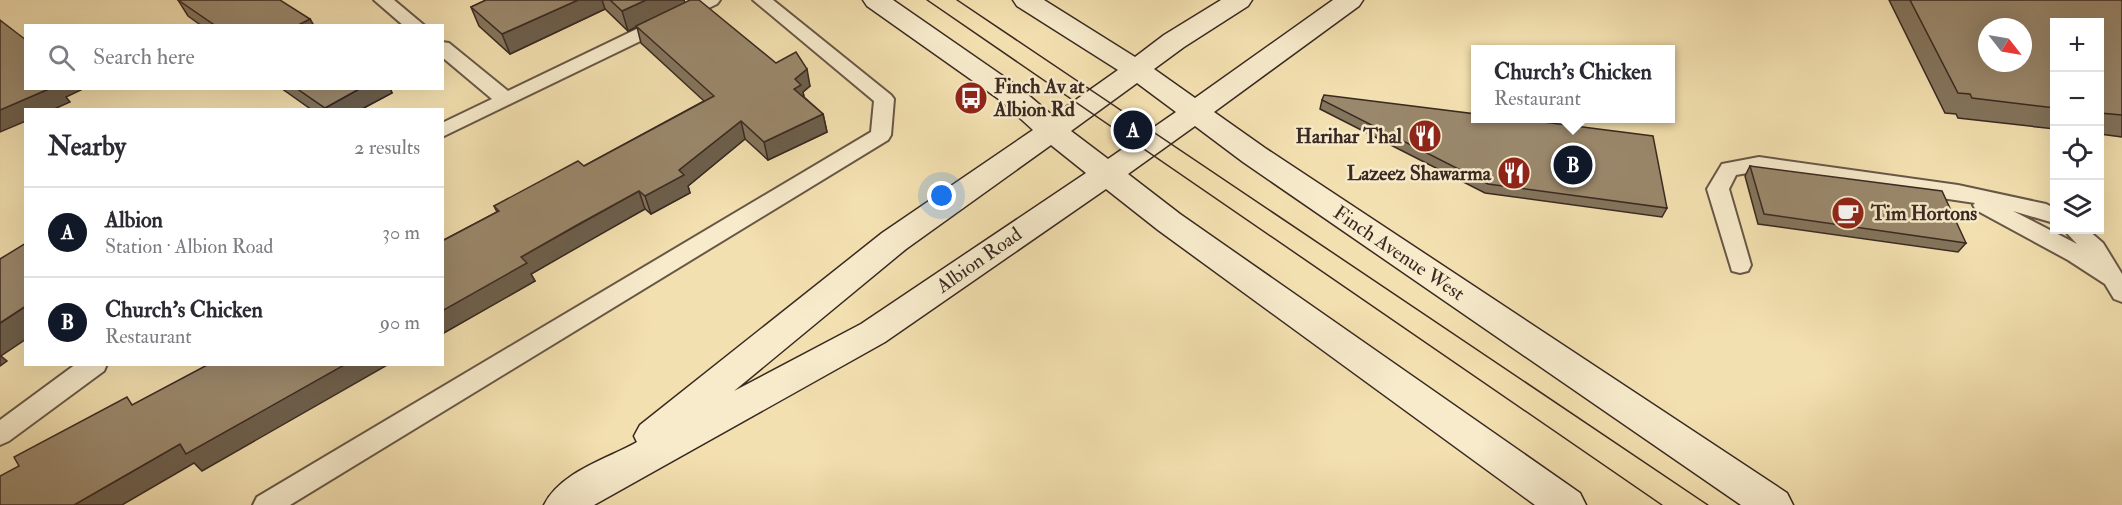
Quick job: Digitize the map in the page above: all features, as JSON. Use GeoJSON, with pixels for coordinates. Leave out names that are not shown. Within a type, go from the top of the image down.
{"type":"FeatureCollection","features":[{"type":"Feature","properties":{"kind":"main road"},"geometry":{"type":"LineString","coordinates":[[876,0],[1010,94],[1052,131],[1169,222],[1566,505]]}},
{"type":"Feature","properties":{"kind":"main road","name":"Finch Avenue West"},"geometry":{"type":"LineString","coordinates":[[1026,0],[1137,70],[1264,161],[1773,505]]}},
{"type":"Feature","properties":{"kind":"main road","name":"Albion Road"},"geometry":{"type":"LineString","coordinates":[[576,497],[894,241],[1052,131],[1174,41],[1239,0]]}},
{"type":"Feature","properties":{"kind":"main road","name":"Albion Road"},"geometry":{"type":"LineString","coordinates":[[576,497],[873,333],[1062,202],[1108,174],[1196,113],[1350,0]]}},
{"type":"Feature","properties":{"kind":"lane"},"geometry":{"type":"LineString","coordinates":[[383,0],[413,24]]}},
{"type":"Feature","properties":{"kind":"lane"},"geometry":{"type":"LineString","coordinates":[[444,130],[711,0]]}},
{"type":"Feature","properties":{"kind":"lane"},"geometry":{"type":"LineString","coordinates":[[267,505],[881,135],[884,99],[762,0]]}},
{"type":"Feature","properties":{"kind":"lane"},"geometry":{"type":"LineString","coordinates":[[444,49],[506,100]]}},
{"type":"Feature","properties":{"kind":"lane"},"geometry":{"type":"LineString","coordinates":[[1740,265],[1718,189],[1729,169],[1759,165],[1958,192],[2038,209],[2050,214]]}},
{"type":"Feature","properties":{"kind":"lane"},"geometry":{"type":"LineString","coordinates":[[1958,192],[2076,254],[2118,286]]}},
{"type":"Feature","properties":{"kind":"lane"},"geometry":{"type":"LineString","coordinates":[[2079,234],[2095,249],[2118,286]]}},
{"type":"Feature","properties":{"kind":"lane"},"geometry":{"type":"LineString","coordinates":[[0,434],[92,366]]}},
{"type":"Feature","properties":{"kind":"building"},"geometry":{"type":"Polygon","coordinates":[[[178,0],[280,0],[310,19],[300,24],[213,24],[178,0]]]}},
{"type":"Feature","properties":{"kind":"building"},"geometry":{"type":"Polygon","coordinates":[[[486,0],[578,0],[502,34],[471,7],[486,0]]]}},
{"type":"Feature","properties":{"kind":"building"},"geometry":{"type":"Polygon","coordinates":[[[610,0],[646,0],[622,11],[610,0]]]}},
{"type":"Feature","properties":{"kind":"building"},"geometry":{"type":"Polygon","coordinates":[[[690,0],[699,0],[776,63],[796,52],[807,69],[795,79],[801,85],[794,89],[823,114],[764,142],[741,121],[679,170],[684,175],[645,196],[639,191],[577,225],[521,257],[527,263],[444,310],[444,240],[499,211],[494,206],[578,161],[584,166],[714,96],[636,26],[690,0]]]}},
{"type":"Feature","properties":{"kind":"building"},"geometry":{"type":"Polygon","coordinates":[[[1910,0],[2122,0],[2122,115],[2104,113],[2104,18],[2050,18],[2050,107],[1972,98],[1970,94],[1958,93],[1910,0]]]}},
{"type":"Feature","properties":{"kind":"building"},"geometry":{"type":"Polygon","coordinates":[[[0,20],[24,38],[24,90],[46,90],[0,110],[0,20]]]}},
{"type":"Feature","properties":{"kind":"building"},"geometry":{"type":"Polygon","coordinates":[[[299,90],[357,90],[325,108],[299,90]]]}},
{"type":"Feature","properties":{"kind":"building"},"geometry":{"type":"Polygon","coordinates":[[[1324,95],[1471,113],[1471,123],[1552,123],[1653,136],[1667,208],[1488,184],[1322,100],[1324,95]]]}},
{"type":"Feature","properties":{"kind":"building","name":"Tim Hortons"},"geometry":{"type":"Polygon","coordinates":[[[1750,166],[1942,191],[1966,243],[1764,214],[1750,166]]]}},
{"type":"Feature","properties":{"kind":"building"},"geometry":{"type":"Polygon","coordinates":[[[24,244],[24,307],[0,323],[0,259],[24,244]]]}},
{"type":"Feature","properties":{"kind":"building"},"geometry":{"type":"Polygon","coordinates":[[[205,366],[342,366],[186,454],[180,444],[74,505],[0,505],[0,476],[19,466],[14,457],[127,397],[132,405],[205,366]]]}},
{"type":"Feature","properties":{"kind":"tram line"},"geometry":{"type":"LineString","coordinates":[[927,0],[1662,505]]}},
{"type":"Feature","properties":{"kind":"tram line"},"geometry":{"type":"LineString","coordinates":[[957,0],[1708,505]]}},
{"type":"Feature","properties":{"kind":"place","name":"Finch Av at Albion Rd"},"geometry":{"type":"Point","coordinates":[971,98]}},
{"type":"Feature","properties":{"kind":"place","name":"Albion"},"geometry":{"type":"Point","coordinates":[1133,130]}},
{"type":"Feature","properties":{"kind":"place","name":"Harihar Thal"},"geometry":{"type":"Point","coordinates":[1425,136]}},
{"type":"Feature","properties":{"kind":"place","name":"Church's Chicken"},"geometry":{"type":"Point","coordinates":[1573,165]}},
{"type":"Feature","properties":{"kind":"place","name":"Lazeez Shawarma"},"geometry":{"type":"Point","coordinates":[1514,173]}},
{"type":"Feature","properties":{"kind":"place","name":"Tim Hortons"},"geometry":{"type":"Point","coordinates":[1848,213]}}]}
